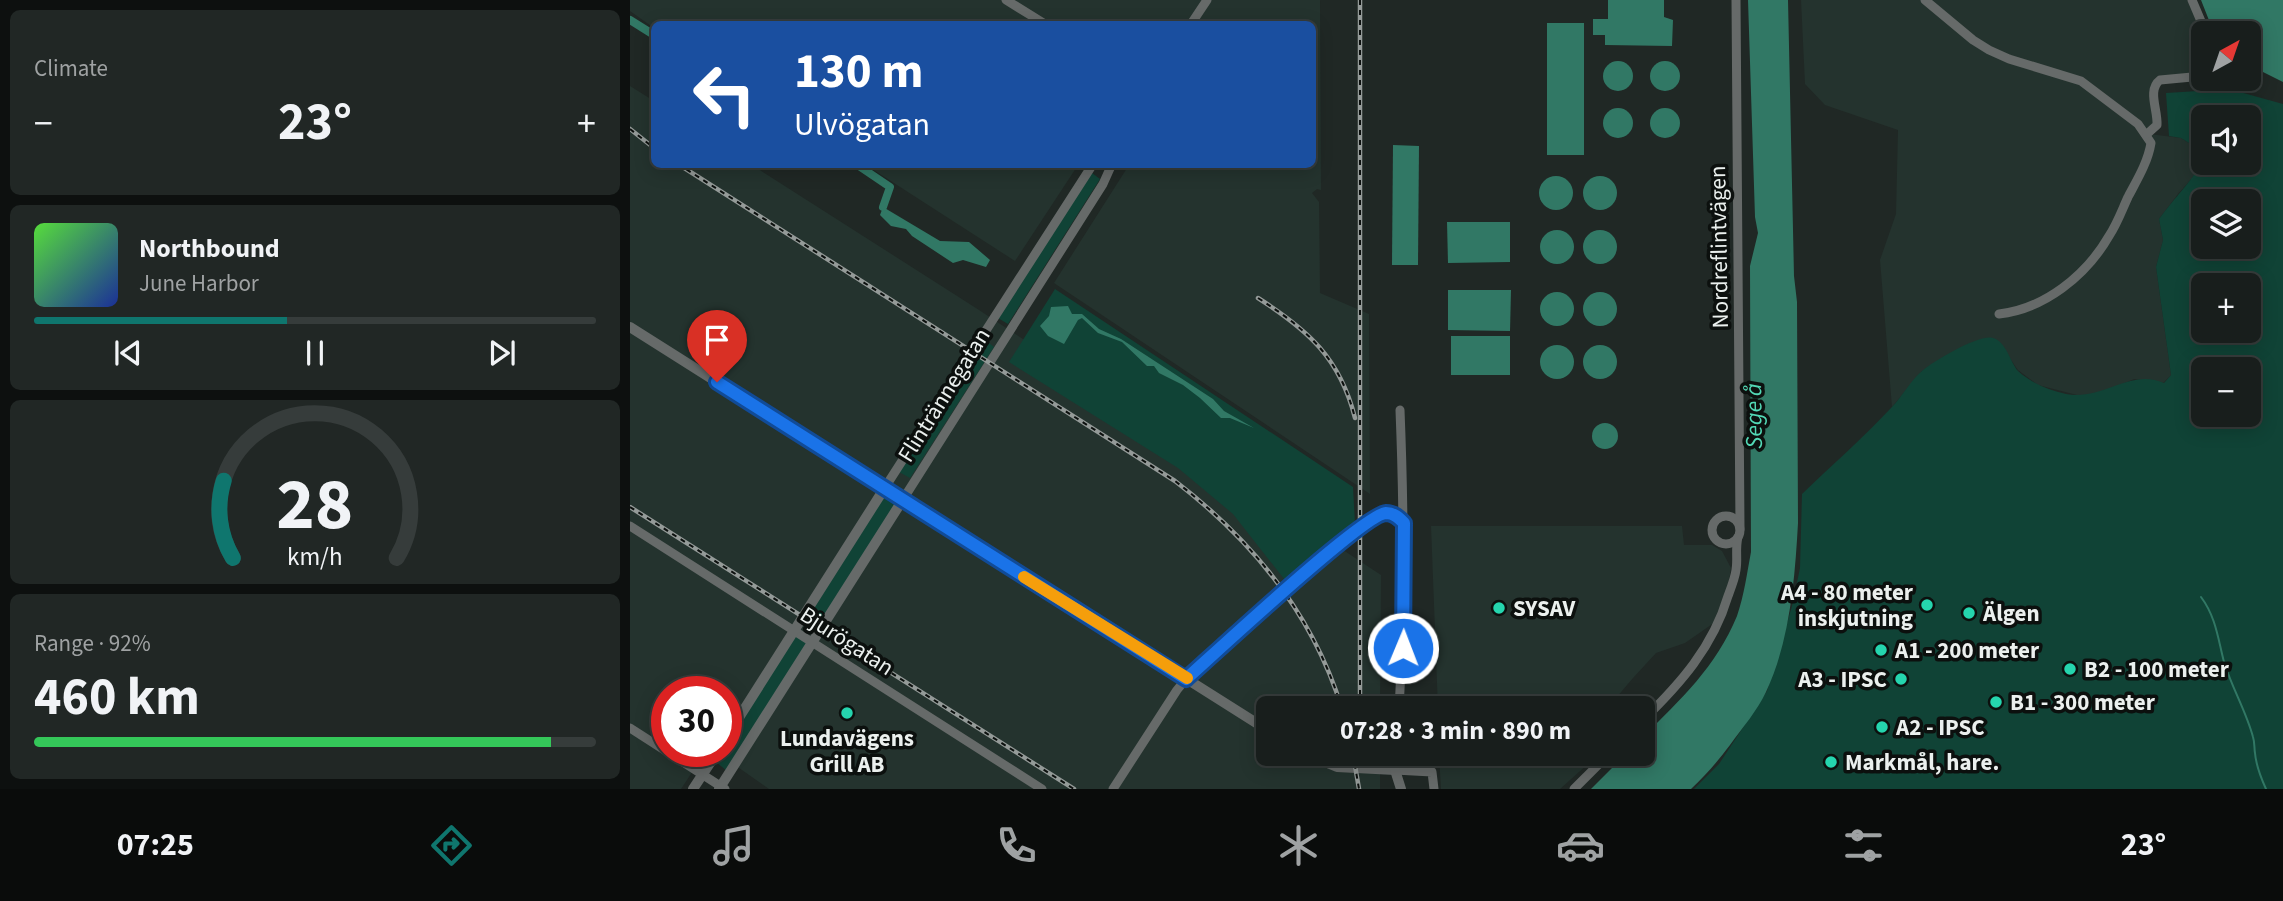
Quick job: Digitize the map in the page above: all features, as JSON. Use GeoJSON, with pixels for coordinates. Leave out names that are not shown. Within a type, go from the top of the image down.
{"type":"FeatureCollection","features":[{"type":"Feature","properties":{"kind":"street"},"geometry":{"type":"LineString","coordinates":[[1006,0],[1040,21]]}},
{"type":"Feature","properties":{"kind":"street"},"geometry":{"type":"LineString","coordinates":[[1193,21],[1207,0]]}},
{"type":"Feature","properties":{"kind":"street","name":"Nordreflintvägen"},"geometry":{"type":"LineString","coordinates":[[1655,707],[1694,665],[1711,638],[1737,570],[1735,546],[1739,533],[1741,494],[1736,0]]}},
{"type":"Feature","properties":{"kind":"street"},"geometry":{"type":"LineString","coordinates":[[1925,0],[1989,50],[2008,59],[2081,81],[2138,124],[2151,143],[2150,153],[2110,236],[2096,256],[2080,273],[2034,306],[2017,312],[1998,314]]}},
{"type":"Feature","properties":{"kind":"street"},"geometry":{"type":"LineString","coordinates":[[2192,0],[2201,21]]}},
{"type":"Feature","properties":{"kind":"street"},"geometry":{"type":"LineString","coordinates":[[2147,134],[2157,125],[2158,113],[2152,90],[2155,84],[2160,80],[2191,77]]}},
{"type":"Feature","properties":{"kind":"street","name":"Flintrännegatan"},"geometry":{"type":"LineString","coordinates":[[742,713],[1090,168]]}},
{"type":"Feature","properties":{"kind":"street","name":"Flintrännegatan"},"geometry":{"type":"LineString","coordinates":[[722,788],[1110,168]]}},
{"type":"Feature","properties":{"kind":"street"},"geometry":{"type":"LineString","coordinates":[[630,327],[1256,723]]}},
{"type":"Feature","properties":{"kind":"street"},"geometry":{"type":"LineString","coordinates":[[1400,410],[1404,523],[1400,696]]}},
{"type":"Feature","properties":{"kind":"street"},"geometry":{"type":"LineString","coordinates":[[1726,517],[1741,494]]}},
{"type":"Feature","properties":{"kind":"street"},"geometry":{"type":"LineString","coordinates":[[1113,789],[1186,679],[1284,591],[1378,515],[1387,513],[1404,523]]}},
{"type":"Feature","properties":{"kind":"street"},"geometry":{"type":"LineString","coordinates":[[1722,543],[1731,543],[1739,533],[1736,520],[1726,517],[1717,520],[1713,529],[1715,538],[1736,561]]}},
{"type":"Feature","properties":{"kind":"street","name":"Bjurögatan"},"geometry":{"type":"LineString","coordinates":[[630,526],[1042,789]]}},
{"type":"Feature","properties":{"kind":"street"},"geometry":{"type":"LineString","coordinates":[[630,729],[722,788]]}},
{"type":"Feature","properties":{"kind":"street"},"geometry":{"type":"LineString","coordinates":[[1334,766],[1432,772],[1434,789]]}},
{"type":"Feature","properties":{"kind":"street"},"geometry":{"type":"LineString","coordinates":[[1391,789],[1395,766]]}},
{"type":"Feature","properties":{"kind":"street"},"geometry":{"type":"LineString","coordinates":[[1574,789],[1597,766]]}},
{"type":"Feature","properties":{"kind":"street"},"geometry":{"type":"LineString","coordinates":[[693,789],[707,767]]}},
{"type":"Feature","properties":{"kind":"street"},"geometry":{"type":"LineString","coordinates":[[1395,769],[1401,789]]}},
{"type":"Feature","properties":{"kind":"shaded area"},"geometry":{"type":"Polygon","coordinates":[[[630,0],[1320,0],[1321,190],[1317,189],[1312,193],[1319,202],[1320,293],[1369,314],[1370,494],[1054,283],[1127,168],[1316,168],[1316,21],[651,21],[651,26],[630,11],[630,0]]]}},
{"type":"Feature","properties":{"kind":"shaded area"},"geometry":{"type":"Polygon","coordinates":[[[1801,0],[2192,0],[2199,21],[2191,21],[2191,78],[2155,84],[2158,113],[2149,134],[2181,138],[2191,144],[2191,175],[2195,175],[2159,219],[2163,240],[2156,267],[2171,375],[2163,383],[2134,379],[2107,391],[2081,396],[2038,385],[2018,370],[2011,360],[1922,371],[1892,407],[1880,260],[1896,214],[1898,130],[1825,105],[1805,84],[1801,0]]]}},
{"type":"Feature","properties":{"kind":"shaded area"},"geometry":{"type":"Polygon","coordinates":[[[630,86],[651,99],[651,168],[757,168],[979,310],[1381,575],[1380,696],[1256,696],[1256,766],[1380,766],[1380,789],[769,789],[738,767],[742,767],[742,676],[651,676],[651,767],[695,767],[681,789],[630,789],[630,86]]]}},
{"type":"Feature","properties":{"kind":"shaded area"},"geometry":{"type":"Polygon","coordinates":[[[2236,91],[2283,104],[2283,789],[1694,789],[1719,764],[1767,691],[1792,606],[1800,568],[1802,494],[1895,404],[1922,371],[1957,349],[1978,340],[1993,338],[2001,343],[2023,375],[2040,386],[2066,394],[2092,393],[2140,379],[2164,383],[2171,375],[2156,267],[2163,240],[2159,219],[2194,175],[2261,175],[2261,105],[2191,105],[2191,144],[2181,138],[2169,136],[2166,93],[2236,91]]]}},
{"type":"Feature","properties":{"kind":"shaded area"},"geometry":{"type":"Polygon","coordinates":[[[871,168],[1076,168],[1015,261],[871,168]]]}},
{"type":"Feature","properties":{"kind":"shaded area"},"geometry":{"type":"Polygon","coordinates":[[[1092,173],[1100,179],[1008,324],[998,318],[1092,173]]]}},
{"type":"Feature","properties":{"kind":"shaded area"},"geometry":{"type":"Polygon","coordinates":[[[1055,289],[1353,487],[1355,524],[1337,543],[1288,584],[1233,514],[1178,468],[1009,362],[1055,289]]]}},
{"type":"Feature","properties":{"kind":"shaded area"},"geometry":{"type":"Polygon","coordinates":[[[984,339],[994,347],[910,478],[899,472],[984,339]]]}},
{"type":"Feature","properties":{"kind":"shaded area"},"geometry":{"type":"Polygon","coordinates":[[[885,495],[896,502],[822,620],[811,613],[885,495]]]}},
{"type":"Feature","properties":{"kind":"shaded area","name":"SYSAV"},"geometry":{"type":"Polygon","coordinates":[[[1431,526],[1682,526],[1684,545],[1712,545],[1722,551],[1731,568],[1727,595],[1718,620],[1685,643],[1656,653],[1618,696],[1438,696],[1431,526]]]}},
{"type":"Feature","properties":{"kind":"shaded area"},"geometry":{"type":"Polygon","coordinates":[[[796,635],[808,643],[742,747],[742,721],[796,635]]]}},
{"type":"Feature","properties":{"kind":"shaded area"},"geometry":{"type":"Polygon","coordinates":[[[1440,766],[1586,766],[1560,789],[1441,789],[1440,766]]]}},
{"type":"Feature","properties":{"kind":"water"},"geometry":{"type":"Polygon","coordinates":[[[1608,0],[1664,0],[1664,17],[1673,20],[1672,46],[1605,45],[1605,35],[1593,35],[1593,19],[1608,19],[1608,0]]]}},
{"type":"Feature","properties":{"kind":"water","name":"Sege å"},"geometry":{"type":"Polygon","coordinates":[[[1748,0],[1788,0],[1794,276],[1797,302],[1798,523],[1793,587],[1781,652],[1766,692],[1750,719],[1721,757],[1691,789],[1591,789],[1614,766],[1655,766],[1655,725],[1708,667],[1728,634],[1742,601],[1751,552],[1750,266],[1758,233],[1755,217],[1748,0]]]}},
{"type":"Feature","properties":{"kind":"water"},"geometry":{"type":"Polygon","coordinates":[[[2201,0],[2283,0],[2283,82],[2261,71],[2261,21],[2209,21],[2201,0]]]}},
{"type":"Feature","properties":{"kind":"water"},"geometry":{"type":"Polygon","coordinates":[[[1547,23],[1584,23],[1584,155],[1547,155],[1547,23]]]}},
{"type":"Feature","properties":{"kind":"water"},"geometry":{"type":"Polygon","coordinates":[[[1618,61],[1629,65],[1633,76],[1629,87],[1618,91],[1607,87],[1603,76],[1607,65],[1618,61]]]}},
{"type":"Feature","properties":{"kind":"water"},"geometry":{"type":"Polygon","coordinates":[[[1665,61],[1676,65],[1680,76],[1676,87],[1665,91],[1654,87],[1650,76],[1654,65],[1665,61]]]}},
{"type":"Feature","properties":{"kind":"water"},"geometry":{"type":"Polygon","coordinates":[[[1618,108],[1629,112],[1633,123],[1629,134],[1618,138],[1607,134],[1603,123],[1607,112],[1618,108]]]}},
{"type":"Feature","properties":{"kind":"water"},"geometry":{"type":"Polygon","coordinates":[[[1665,108],[1676,112],[1680,123],[1676,134],[1665,138],[1654,134],[1650,123],[1654,112],[1665,108]]]}},
{"type":"Feature","properties":{"kind":"water"},"geometry":{"type":"Polygon","coordinates":[[[1393,145],[1419,146],[1418,265],[1392,265],[1393,145]]]}},
{"type":"Feature","properties":{"kind":"water"},"geometry":{"type":"Polygon","coordinates":[[[1556,176],[1568,181],[1573,193],[1568,205],[1556,210],[1544,205],[1539,193],[1544,181],[1556,176]]]}},
{"type":"Feature","properties":{"kind":"water"},"geometry":{"type":"Polygon","coordinates":[[[1600,176],[1612,181],[1617,193],[1612,205],[1600,210],[1588,205],[1583,193],[1588,181],[1600,176]]]}},
{"type":"Feature","properties":{"kind":"water"},"geometry":{"type":"Polygon","coordinates":[[[883,207],[940,241],[969,242],[990,260],[986,267],[963,260],[953,263],[912,236],[906,229],[891,226],[880,215],[883,207]]]}},
{"type":"Feature","properties":{"kind":"water"},"geometry":{"type":"Polygon","coordinates":[[[1447,222],[1510,222],[1510,262],[1448,263],[1447,222]]]}},
{"type":"Feature","properties":{"kind":"water"},"geometry":{"type":"Polygon","coordinates":[[[1557,230],[1569,235],[1574,247],[1569,259],[1557,264],[1545,259],[1540,247],[1545,235],[1557,230]]]}},
{"type":"Feature","properties":{"kind":"water"},"geometry":{"type":"Polygon","coordinates":[[[1600,230],[1612,235],[1617,247],[1612,259],[1600,264],[1588,259],[1583,247],[1588,235],[1600,230]]]}},
{"type":"Feature","properties":{"kind":"water"},"geometry":{"type":"Polygon","coordinates":[[[1448,290],[1511,290],[1510,331],[1448,330],[1448,290]]]}},
{"type":"Feature","properties":{"kind":"water"},"geometry":{"type":"Polygon","coordinates":[[[1557,292],[1569,297],[1574,309],[1569,321],[1557,326],[1545,321],[1540,309],[1545,297],[1557,292]]]}},
{"type":"Feature","properties":{"kind":"water"},"geometry":{"type":"Polygon","coordinates":[[[1600,292],[1612,297],[1617,309],[1612,321],[1600,326],[1588,321],[1583,309],[1588,297],[1600,292]]]}},
{"type":"Feature","properties":{"kind":"water"},"geometry":{"type":"Polygon","coordinates":[[[1068,306],[1072,314],[1082,314],[1099,329],[1121,339],[1213,399],[1224,411],[1254,428],[1230,418],[1221,418],[1183,385],[1159,373],[1154,366],[1147,366],[1122,342],[1098,333],[1082,318],[1078,320],[1064,344],[1048,336],[1040,326],[1049,316],[1051,307],[1068,306]]]}},
{"type":"Feature","properties":{"kind":"water"},"geometry":{"type":"Polygon","coordinates":[[[1451,336],[1510,336],[1510,375],[1451,375],[1451,336]]]}},
{"type":"Feature","properties":{"kind":"water"},"geometry":{"type":"Polygon","coordinates":[[[1557,345],[1569,350],[1574,362],[1569,374],[1557,379],[1545,374],[1540,362],[1545,350],[1557,345]]]}},
{"type":"Feature","properties":{"kind":"water"},"geometry":{"type":"Polygon","coordinates":[[[1600,345],[1612,350],[1617,362],[1612,374],[1600,379],[1588,374],[1583,362],[1588,350],[1600,345]]]}},
{"type":"Feature","properties":{"kind":"water"},"geometry":{"type":"Polygon","coordinates":[[[1605,423],[1614,427],[1618,436],[1614,445],[1605,449],[1596,445],[1592,436],[1596,427],[1605,423]]]}},
{"type":"Feature","properties":{"kind":"waterway"},"geometry":{"type":"LineString","coordinates":[[630,20],[651,33]]}},
{"type":"Feature","properties":{"kind":"waterway"},"geometry":{"type":"LineString","coordinates":[[862,168],[890,187],[883,207]]}},
{"type":"Feature","properties":{"kind":"waterway"},"geometry":{"type":"LineString","coordinates":[[2201,597],[2213,620],[2227,672],[2250,727],[2258,767],[2266,789]]}},
{"type":"Feature","properties":{"kind":"railway"},"geometry":{"type":"LineString","coordinates":[[1360,0],[1360,696]]}},
{"type":"Feature","properties":{"kind":"railway"},"geometry":{"type":"LineString","coordinates":[[630,129],[651,146]]}},
{"type":"Feature","properties":{"kind":"railway"},"geometry":{"type":"LineString","coordinates":[[684,168],[1175,481],[1230,528],[1276,582],[1297,611],[1314,642],[1338,696]]}},
{"type":"Feature","properties":{"kind":"railway"},"geometry":{"type":"LineString","coordinates":[[1258,298],[1307,334],[1320,348],[1341,378],[1355,418]]}},
{"type":"Feature","properties":{"kind":"railway"},"geometry":{"type":"LineString","coordinates":[[630,507],[1074,789]]}},
{"type":"Feature","properties":{"kind":"railway"},"geometry":{"type":"LineString","coordinates":[[1355,766],[1359,789]]}},
{"type":"Feature","properties":{"kind":"slow traffic"},"geometry":{"type":"LineString","coordinates":[[1024,577],[1187,678]]}},
{"type":"Feature","properties":{"kind":"place","name":"A4 - 80 meter inskjutning"},"geometry":{"type":"Point","coordinates":[1927,605]}},
{"type":"Feature","properties":{"kind":"place","name":"SYSAV"},"geometry":{"type":"Point","coordinates":[1499,608]}},
{"type":"Feature","properties":{"kind":"place","name":"Älgen"},"geometry":{"type":"Point","coordinates":[1969,613]}},
{"type":"Feature","properties":{"kind":"place","name":"A1 - 200 meter"},"geometry":{"type":"Point","coordinates":[1881,650]}},
{"type":"Feature","properties":{"kind":"place","name":"B2 - 100 meter"},"geometry":{"type":"Point","coordinates":[2070,669]}},
{"type":"Feature","properties":{"kind":"place","name":"A3 - IPSC"},"geometry":{"type":"Point","coordinates":[1901,679]}},
{"type":"Feature","properties":{"kind":"place","name":"B1 - 300 meter"},"geometry":{"type":"Point","coordinates":[1996,702]}},
{"type":"Feature","properties":{"kind":"place","name":"Lundavägens Grill AB"},"geometry":{"type":"Point","coordinates":[847,713]}},
{"type":"Feature","properties":{"kind":"place","name":"A2 - IPSC"},"geometry":{"type":"Point","coordinates":[1882,727]}},
{"type":"Feature","properties":{"kind":"place","name":"Markmål, hare."},"geometry":{"type":"Point","coordinates":[1831,762]}},
{"type":"Feature","properties":{"kind":"route"},"geometry":{"type":"LineString","coordinates":[[717,382],[1186,679],[1284,591],[1360,528],[1378,515],[1387,513],[1396,516],[1404,523],[1403,648]]}}]}
